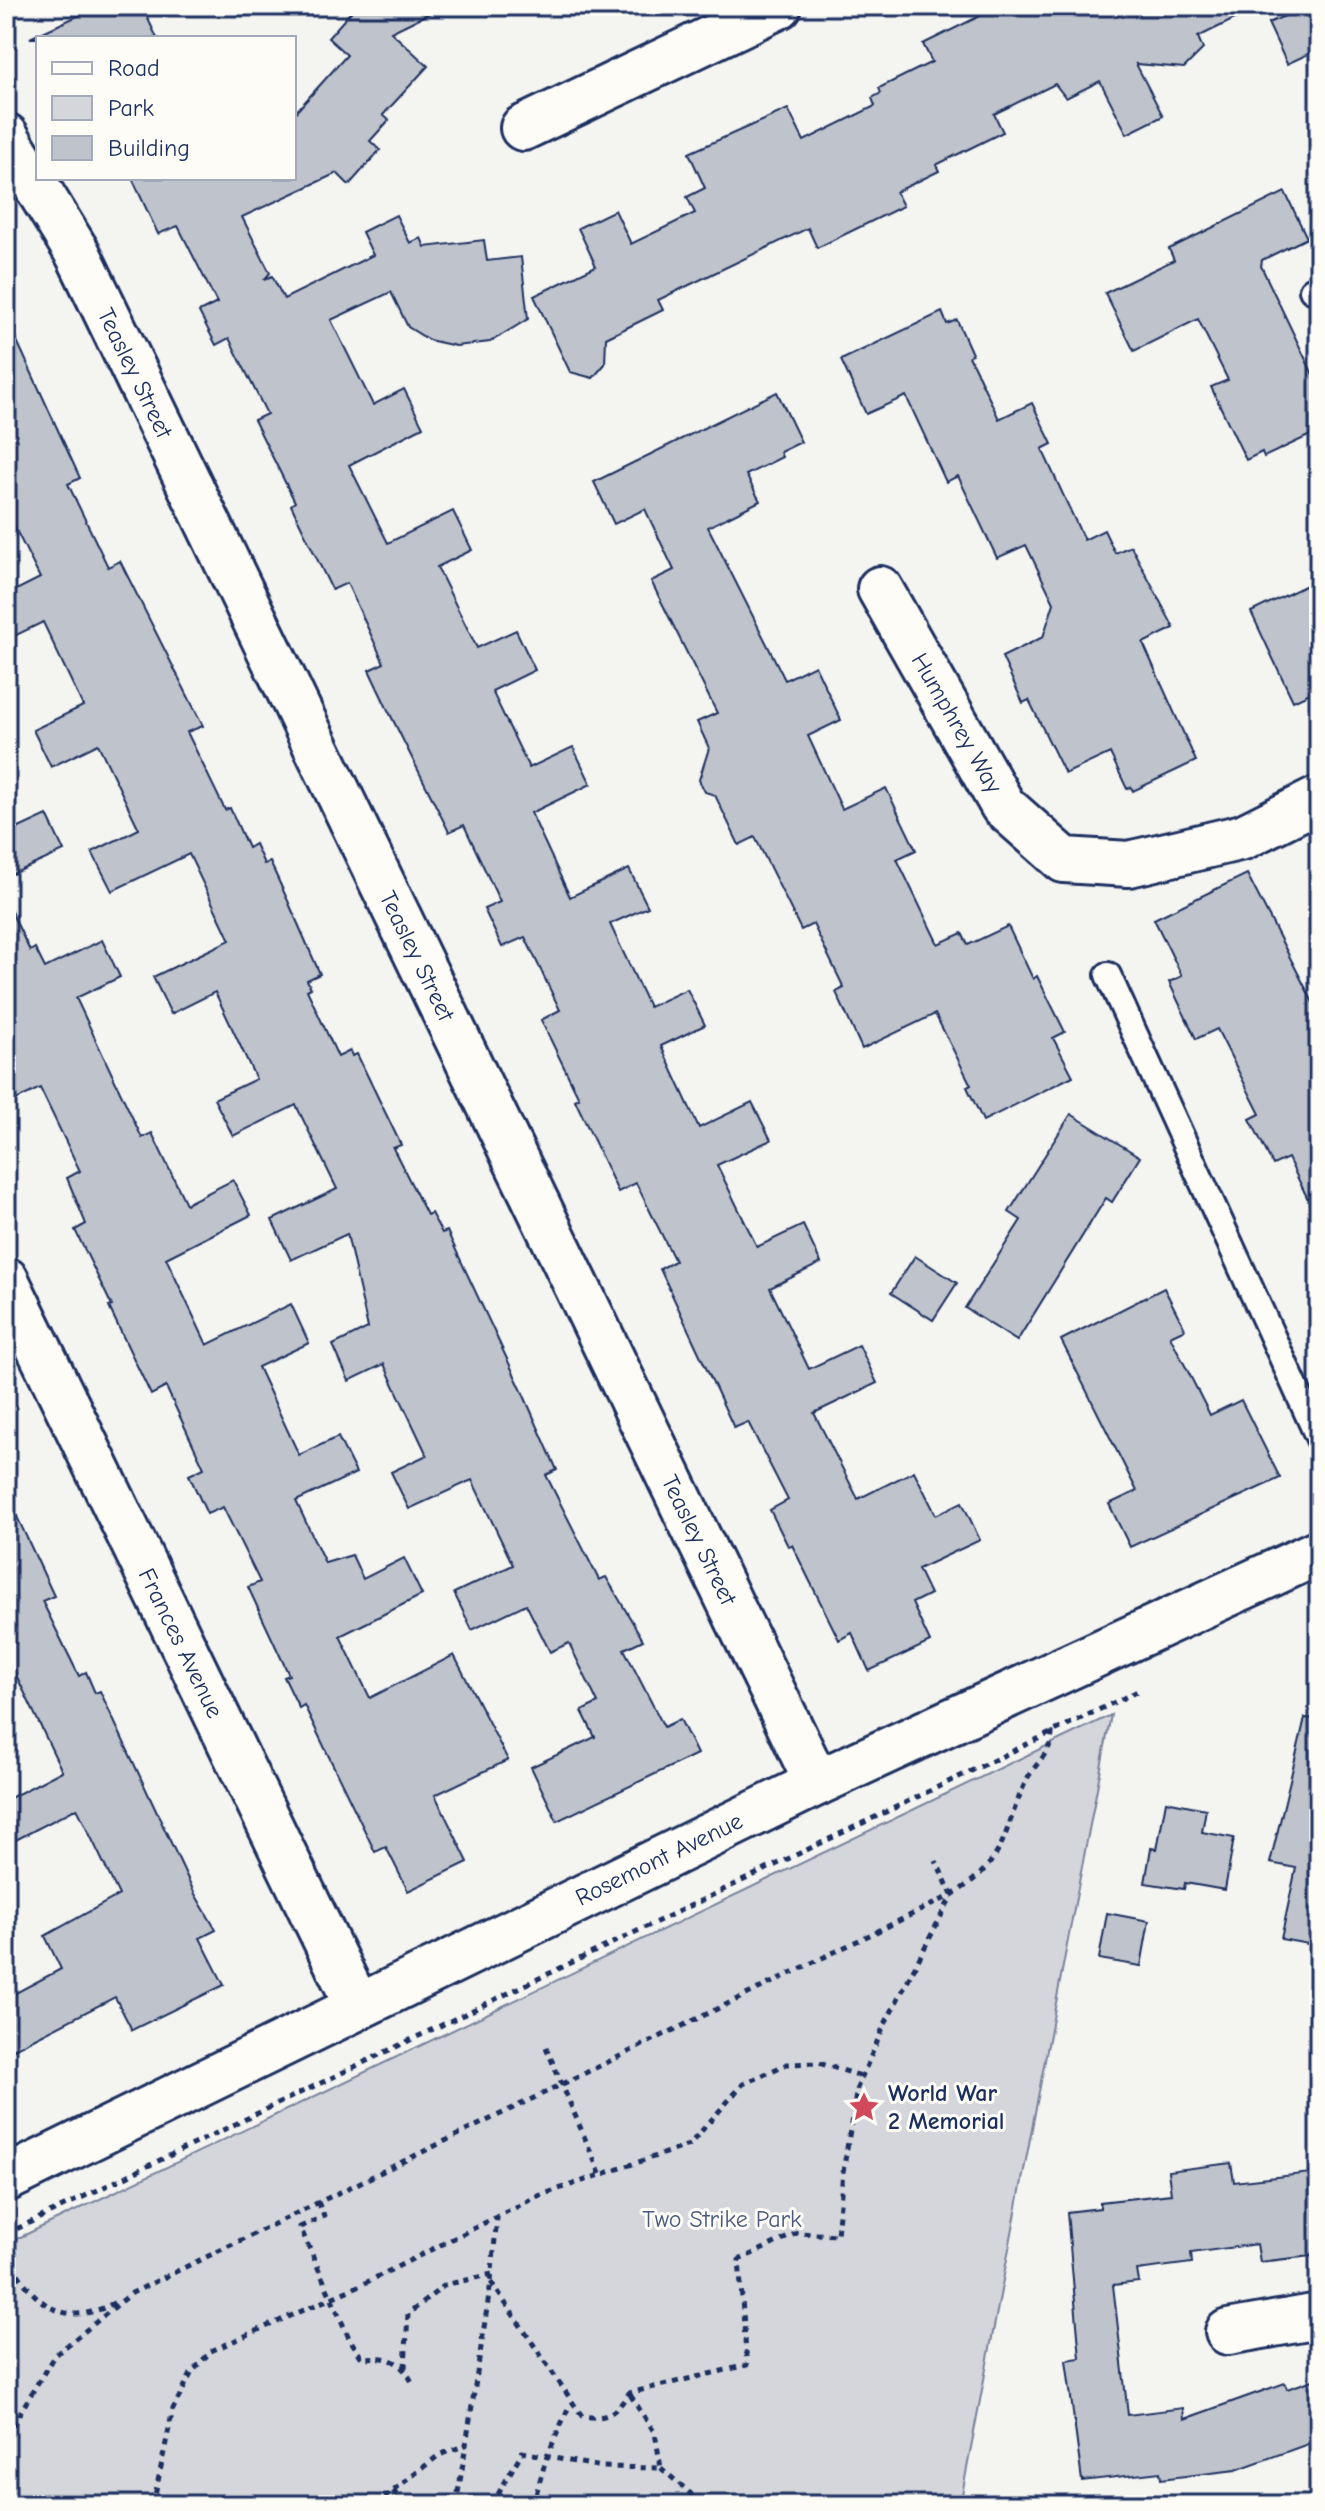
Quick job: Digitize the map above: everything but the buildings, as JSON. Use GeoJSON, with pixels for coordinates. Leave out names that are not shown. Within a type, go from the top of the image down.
{"type":"FeatureCollection","features":[{"type":"Feature","properties":{"kind":"street"},"geometry":{"type":"LineString","coordinates":[[523,128],[779,6]]}},
{"type":"Feature","properties":{"kind":"street","name":"Teasley Street"},"geometry":{"type":"LineString","coordinates":[[6,136],[78,254],[817,1783]]}},
{"type":"Feature","properties":{"kind":"street","name":"Humphrey Way"},"geometry":{"type":"LineString","coordinates":[[880,589],[1003,806],[1064,860],[1129,864],[1243,837],[1319,799]]}},
{"type":"Feature","properties":{"kind":"street","name":"Frances Avenue"},"geometry":{"type":"LineString","coordinates":[[6,1280],[357,2005]]}},
{"type":"Feature","properties":{"kind":"street","name":"Rosemont Avenue"},"geometry":{"type":"LineString","coordinates":[[6,2179],[817,1783],[1319,1552]]}},
{"type":"Feature","properties":{"kind":"street"},"geometry":{"type":"LineString","coordinates":[[1228,2332],[1319,2316]]}},
{"type":"Feature","properties":{"kind":"lane"},"geometry":{"type":"LineString","coordinates":[[1108,975],[1319,1439]]}},
{"type":"Feature","properties":{"kind":"path"},"geometry":{"type":"LineString","coordinates":[[6,2234],[1140,1690]]}},
{"type":"Feature","properties":{"kind":"path"},"geometry":{"type":"LineString","coordinates":[[6,2253],[23,2286],[41,2303],[69,2314],[102,2310],[952,1895],[980,1878],[1002,1845],[1028,1779],[1052,1743]]}},
{"type":"Feature","properties":{"kind":"path"},"geometry":{"type":"LineString","coordinates":[[936,1861],[952,1895]]}},
{"type":"Feature","properties":{"kind":"path"},"geometry":{"type":"LineString","coordinates":[[491,2282],[543,2355],[570,2404],[582,2416],[603,2419],[618,2409],[629,2393],[747,2365],[739,2260],[797,2233],[837,2235],[843,2172],[862,2076],[952,1895]]}},
{"type":"Feature","properties":{"kind":"path"},"geometry":{"type":"LineString","coordinates":[[546,2047],[564,2083],[601,2176]]}},
{"type":"Feature","properties":{"kind":"path"},"geometry":{"type":"LineString","coordinates":[[153,2505],[173,2409],[192,2372],[211,2351],[538,2196],[689,2145],[743,2084],[787,2064],[819,2063],[862,2076]]}},
{"type":"Feature","properties":{"kind":"path"},"geometry":{"type":"LineString","coordinates":[[318,2202],[324,2216],[300,2227],[330,2297],[362,2358],[384,2357],[405,2369]]}},
{"type":"Feature","properties":{"kind":"path"},"geometry":{"type":"LineString","coordinates":[[456,2505],[491,2282],[497,2216]]}},
{"type":"Feature","properties":{"kind":"path"},"geometry":{"type":"LineString","coordinates":[[412,2382],[405,2369],[408,2314],[445,2285],[492,2274]]}},
{"type":"Feature","properties":{"kind":"path"},"geometry":{"type":"LineString","coordinates":[[6,2436],[54,2356],[132,2293]]}},
{"type":"Feature","properties":{"kind":"path"},"geometry":{"type":"LineString","coordinates":[[629,2393],[655,2433],[661,2468],[691,2494],[689,2505]]}},
{"type":"Feature","properties":{"kind":"path"},"geometry":{"type":"LineString","coordinates":[[533,2505],[546,2459],[570,2404]]}},
{"type":"Feature","properties":{"kind":"path"},"geometry":{"type":"LineString","coordinates":[[375,2505],[439,2455],[466,2445]]}},
{"type":"Feature","properties":{"kind":"path"},"geometry":{"type":"LineString","coordinates":[[492,2505],[522,2452],[546,2459],[602,2467],[661,2468]]}},
{"type":"Feature","properties":{"kind":"path"},"geometry":{"type":"LineString","coordinates":[[393,2491],[408,2505]]}},
{"type":"Feature","properties":{"kind":"green space","name":"Two Strike Park"},"geometry":{"type":"Polygon","coordinates":[[[1111,1715],[960,2505],[6,2505],[6,2244],[1111,1715]]]}},
{"type":"Feature","properties":{"kind":"place","name":"World War 2 Memorial"},"geometry":{"type":"Point","coordinates":[864,2107]}}]}
